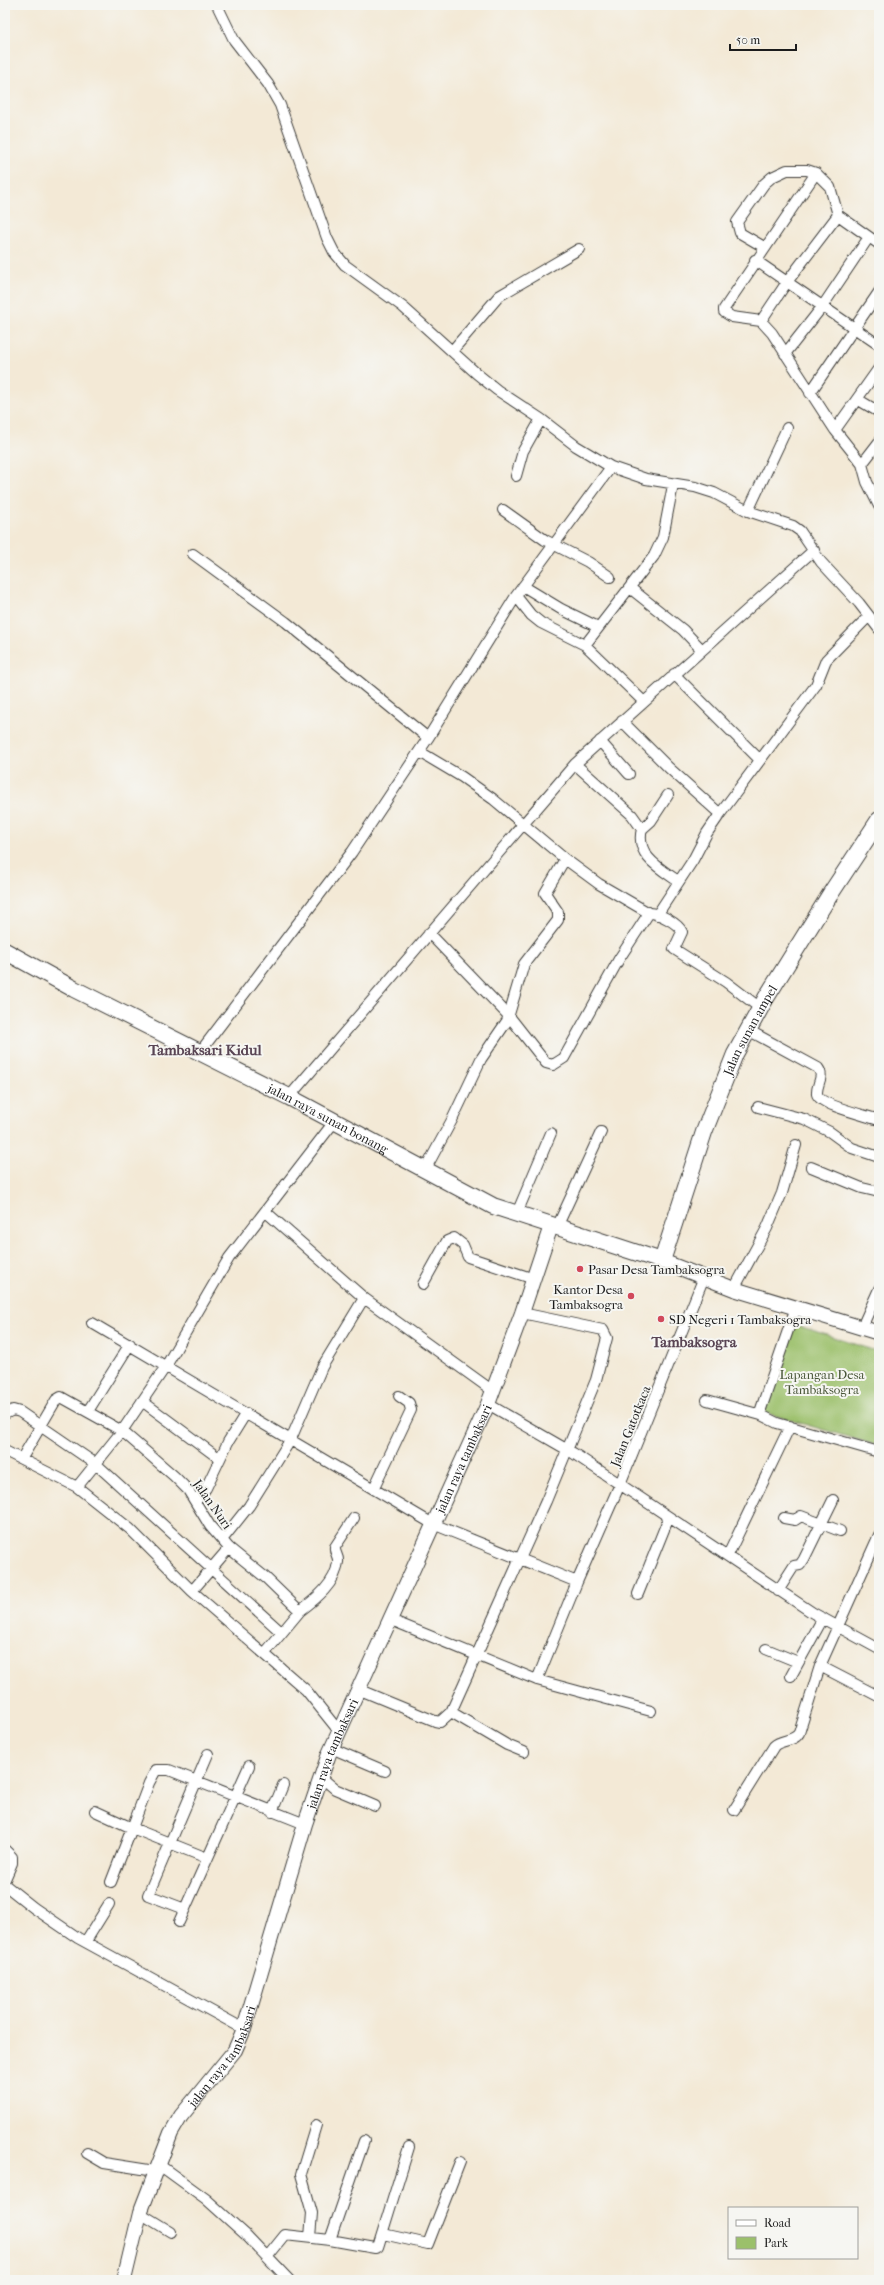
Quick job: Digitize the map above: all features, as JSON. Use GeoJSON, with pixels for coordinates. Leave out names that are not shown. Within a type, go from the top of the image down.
{"type":"FeatureCollection","features":[{"type":"Feature","properties":{"kind":"main road","name":"Jalan sunan ampel"},"geometry":{"type":"LineString","coordinates":[[662,1261],[704,1132],[730,1066],[760,1008],[877,828]]}},
{"type":"Feature","properties":{"kind":"main road","name":"jalan raya sunan bonang"},"geometry":{"type":"LineString","coordinates":[[5,951],[74,989],[289,1097],[493,1206],[662,1261]]}},
{"type":"Feature","properties":{"kind":"street"},"geometry":{"type":"LineString","coordinates":[[217,5],[234,40],[268,84],[280,105],[334,252],[345,265],[403,308],[497,390],[542,419],[576,446],[611,467],[646,479],[673,485],[695,487],[714,493],[748,511],[793,526],[800,531],[879,629]]}},
{"type":"Feature","properties":{"kind":"street"},"geometry":{"type":"LineString","coordinates":[[764,247],[740,232],[737,222],[764,184],[779,174],[797,169],[816,173],[830,187],[838,215],[879,244]]}},
{"type":"Feature","properties":{"kind":"street"},"geometry":{"type":"LineString","coordinates":[[816,173],[755,260],[724,312],[732,317],[761,321],[785,354],[835,430],[862,464],[867,482],[879,506]]}},
{"type":"Feature","properties":{"kind":"street"},"geometry":{"type":"LineString","coordinates":[[761,321],[787,282],[838,215]]}},
{"type":"Feature","properties":{"kind":"street"},"geometry":{"type":"LineString","coordinates":[[785,354],[822,307],[870,237]]}},
{"type":"Feature","properties":{"kind":"street"},"geometry":{"type":"LineString","coordinates":[[452,351],[499,296],[579,249]]}},
{"type":"Feature","properties":{"kind":"street"},"geometry":{"type":"LineString","coordinates":[[755,260],[879,345]]}},
{"type":"Feature","properties":{"kind":"street"},"geometry":{"type":"LineString","coordinates":[[810,393],[879,292]]}},
{"type":"Feature","properties":{"kind":"street"},"geometry":{"type":"LineString","coordinates":[[835,430],[879,368]]}},
{"type":"Feature","properties":{"kind":"street"},"geometry":{"type":"LineString","coordinates":[[857,399],[879,412]]}},
{"type":"Feature","properties":{"kind":"street"},"geometry":{"type":"LineString","coordinates":[[516,476],[523,451],[542,419]]}},
{"type":"Feature","properties":{"kind":"street"},"geometry":{"type":"LineString","coordinates":[[748,511],[787,428]]}},
{"type":"Feature","properties":{"kind":"street"},"geometry":{"type":"LineString","coordinates":[[862,464],[879,442]]}},
{"type":"Feature","properties":{"kind":"street"},"geometry":{"type":"LineString","coordinates":[[200,1052],[348,857],[420,752],[516,596],[611,467]]}},
{"type":"Feature","properties":{"kind":"street"},"geometry":{"type":"LineString","coordinates":[[586,645],[598,627],[650,562],[660,545],[673,485]]}},
{"type":"Feature","properties":{"kind":"street"},"geometry":{"type":"LineString","coordinates":[[503,510],[554,545],[588,562],[610,576]]}},
{"type":"Feature","properties":{"kind":"street"},"geometry":{"type":"LineString","coordinates":[[289,1097],[522,822],[575,764],[643,701],[814,550]]}},
{"type":"Feature","properties":{"kind":"street"},"geometry":{"type":"LineString","coordinates":[[193,554],[286,622],[428,738]]}},
{"type":"Feature","properties":{"kind":"street"},"geometry":{"type":"LineString","coordinates":[[523,586],[561,609],[598,627]]}},
{"type":"Feature","properties":{"kind":"street"},"geometry":{"type":"LineString","coordinates":[[630,588],[683,630],[702,650]]}},
{"type":"Feature","properties":{"kind":"street"},"geometry":{"type":"LineString","coordinates":[[516,596],[531,615],[541,623],[586,645],[643,701]]}},
{"type":"Feature","properties":{"kind":"street"},"geometry":{"type":"LineString","coordinates":[[429,933],[509,1016],[546,1063],[553,1065],[561,1061],[619,959],[693,860],[707,833],[720,814],[816,685],[826,660],[868,617]]}},
{"type":"Feature","properties":{"kind":"street"},"geometry":{"type":"LineString","coordinates":[[674,674],[760,760]]}},
{"type":"Feature","properties":{"kind":"street"},"geometry":{"type":"LineString","coordinates":[[622,721],[669,768],[720,814]]}},
{"type":"Feature","properties":{"kind":"street"},"geometry":{"type":"LineString","coordinates":[[600,741],[629,774]]}},
{"type":"Feature","properties":{"kind":"street"},"geometry":{"type":"LineString","coordinates":[[420,752],[462,776],[522,822],[565,859],[599,884],[681,929],[674,949],[726,982],[760,1008]]}},
{"type":"Feature","properties":{"kind":"street"},"geometry":{"type":"LineString","coordinates":[[575,764],[632,815],[642,829]]}},
{"type":"Feature","properties":{"kind":"street"},"geometry":{"type":"LineString","coordinates":[[668,795],[651,821],[642,829],[640,843],[643,850],[655,865],[678,881]]}},
{"type":"Feature","properties":{"kind":"street"},"geometry":{"type":"LineString","coordinates":[[425,1170],[455,1115],[480,1059],[509,1016],[516,985],[524,964],[558,920],[558,912],[544,893],[565,859]]}},
{"type":"Feature","properties":{"kind":"street"},"geometry":{"type":"LineString","coordinates":[[748,1030],[818,1068],[821,1076],[818,1093],[820,1098],[834,1106],[879,1120]]}},
{"type":"Feature","properties":{"kind":"street"},"geometry":{"type":"LineString","coordinates":[[758,1107],[804,1119],[830,1132],[857,1150],[879,1157]]}},
{"type":"Feature","properties":{"kind":"street"},"geometry":{"type":"LineString","coordinates":[[77,1486],[122,1431],[166,1366],[229,1258],[334,1122]]}},
{"type":"Feature","properties":{"kind":"street"},"geometry":{"type":"LineString","coordinates":[[518,1213],[552,1132]]}},
{"type":"Feature","properties":{"kind":"street"},"geometry":{"type":"LineString","coordinates":[[554,1227],[602,1132]]}},
{"type":"Feature","properties":{"kind":"street"},"geometry":{"type":"LineString","coordinates":[[734,1288],[767,1228],[782,1193],[796,1145]]}},
{"type":"Feature","properties":{"kind":"street"},"geometry":{"type":"LineString","coordinates":[[811,1166],[862,1188],[879,1192]]}},
{"type":"Feature","properties":{"kind":"street"},"geometry":{"type":"LineString","coordinates":[[266,1212],[364,1298],[490,1398],[728,1555],[778,1591],[879,1649]]}},
{"type":"Feature","properties":{"kind":"street","name":"jalan raya tambaksari"},"geometry":{"type":"LineString","coordinates":[[124,2280],[140,2213],[157,2167],[180,2116],[225,2064],[235,2050],[244,2029],[305,1824],[331,1748],[338,1730],[360,1690],[364,1673],[391,1620],[490,1398],[554,1227]]}},
{"type":"Feature","properties":{"kind":"street"},"geometry":{"type":"LineString","coordinates":[[423,1284],[447,1241],[454,1238],[463,1245],[468,1257],[534,1279]]}},
{"type":"Feature","properties":{"kind":"street"},"geometry":{"type":"LineString","coordinates":[[662,1261],[734,1288],[879,1333]]}},
{"type":"Feature","properties":{"kind":"street","name":"Jalan Gatotkaca"},"geometry":{"type":"LineString","coordinates":[[537,1680],[577,1582],[620,1484],[704,1277]]}},
{"type":"Feature","properties":{"kind":"street"},"geometry":{"type":"LineString","coordinates":[[862,1328],[879,1289]]}},
{"type":"Feature","properties":{"kind":"street"},"geometry":{"type":"LineString","coordinates":[[192,1591],[212,1568],[291,1439],[322,1367],[364,1298]]}},
{"type":"Feature","properties":{"kind":"street"},"geometry":{"type":"LineString","coordinates":[[760,1415],[796,1307]]}},
{"type":"Feature","properties":{"kind":"street"},"geometry":{"type":"LineString","coordinates":[[360,1690],[435,1721],[440,1722],[451,1712],[478,1656],[568,1449],[596,1380],[607,1334],[603,1330],[522,1312]]}},
{"type":"Feature","properties":{"kind":"street"},"geometry":{"type":"LineString","coordinates":[[92,1323],[130,1344],[433,1524],[577,1582]]}},
{"type":"Feature","properties":{"kind":"street"},"geometry":{"type":"LineString","coordinates":[[88,1411],[130,1344]]}},
{"type":"Feature","properties":{"kind":"street"},"geometry":{"type":"LineString","coordinates":[[374,1488],[411,1410],[409,1403],[399,1396]]}},
{"type":"Feature","properties":{"kind":"street","name":"Jalan Nuri"},"geometry":{"type":"LineString","coordinates":[[41,1425],[56,1400],[61,1397],[122,1431],[188,1490],[210,1526],[226,1544],[266,1578],[300,1611]]}},
{"type":"Feature","properties":{"kind":"street"},"geometry":{"type":"LineString","coordinates":[[707,1400],[760,1415],[765,1419],[879,1452]]}},
{"type":"Feature","properties":{"kind":"street"},"geometry":{"type":"LineString","coordinates":[[142,1402],[220,1459]]}},
{"type":"Feature","properties":{"kind":"street"},"geometry":{"type":"LineString","coordinates":[[5,1414],[10,1411],[17,1410],[96,1464],[281,1632]]}},
{"type":"Feature","properties":{"kind":"street"},"geometry":{"type":"LineString","coordinates":[[196,1501],[206,1488],[220,1459],[246,1413]]}},
{"type":"Feature","properties":{"kind":"street"},"geometry":{"type":"LineString","coordinates":[[22,1458],[41,1425]]}},
{"type":"Feature","properties":{"kind":"street"},"geometry":{"type":"LineString","coordinates":[[728,1555],[790,1426]]}},
{"type":"Feature","properties":{"kind":"street"},"geometry":{"type":"LineString","coordinates":[[5,1451],[77,1486],[130,1529],[192,1591],[306,1690],[338,1730]]}},
{"type":"Feature","properties":{"kind":"street"},"geometry":{"type":"LineString","coordinates":[[778,1591],[794,1566],[801,1564],[833,1500]]}},
{"type":"Feature","properties":{"kind":"street"},"geometry":{"type":"LineString","coordinates":[[784,1518],[795,1520],[801,1516],[840,1531]]}},
{"type":"Feature","properties":{"kind":"street"},"geometry":{"type":"LineString","coordinates":[[638,1594],[669,1517]]}},
{"type":"Feature","properties":{"kind":"street"},"geometry":{"type":"LineString","coordinates":[[264,1653],[300,1611],[322,1594],[338,1563],[335,1547],[354,1518]]}},
{"type":"Feature","properties":{"kind":"street"},"geometry":{"type":"LineString","coordinates":[[734,1810],[774,1746],[780,1741],[797,1736],[820,1666],[879,1535]]}},
{"type":"Feature","properties":{"kind":"street"},"geometry":{"type":"LineString","coordinates":[[791,1676],[823,1618]]}},
{"type":"Feature","properties":{"kind":"street"},"geometry":{"type":"LineString","coordinates":[[391,1620],[537,1680],[651,1711]]}},
{"type":"Feature","properties":{"kind":"street"},"geometry":{"type":"LineString","coordinates":[[766,1649],[798,1662]]}},
{"type":"Feature","properties":{"kind":"street"},"geometry":{"type":"LineString","coordinates":[[820,1666],[878,1696]]}},
{"type":"Feature","properties":{"kind":"street"},"geometry":{"type":"LineString","coordinates":[[451,1712],[507,1746],[524,1752]]}},
{"type":"Feature","properties":{"kind":"street"},"geometry":{"type":"LineString","coordinates":[[331,1748],[385,1771]]}},
{"type":"Feature","properties":{"kind":"street"},"geometry":{"type":"LineString","coordinates":[[185,1909],[148,1894],[208,1754]]}},
{"type":"Feature","properties":{"kind":"street"},"geometry":{"type":"LineString","coordinates":[[179,1922],[249,1766]]}},
{"type":"Feature","properties":{"kind":"street"},"geometry":{"type":"LineString","coordinates":[[111,1882],[149,1783],[156,1770],[168,1770],[196,1783],[305,1824]]}},
{"type":"Feature","properties":{"kind":"street"},"geometry":{"type":"LineString","coordinates":[[322,1778],[335,1789],[374,1806]]}},
{"type":"Feature","properties":{"kind":"street"},"geometry":{"type":"LineString","coordinates":[[272,1812],[283,1785]]}},
{"type":"Feature","properties":{"kind":"street"},"geometry":{"type":"LineString","coordinates":[[95,1811],[132,1828],[207,1858]]}},
{"type":"Feature","properties":{"kind":"street"},"geometry":{"type":"LineString","coordinates":[[5,1850],[12,1857],[12,1863],[5,1879]]}},
{"type":"Feature","properties":{"kind":"street"},"geometry":{"type":"LineString","coordinates":[[5,1885],[34,1908],[86,1941],[157,1983],[244,2029]]}},
{"type":"Feature","properties":{"kind":"street"},"geometry":{"type":"LineString","coordinates":[[86,1941],[109,1904]]}},
{"type":"Feature","properties":{"kind":"street"},"geometry":{"type":"LineString","coordinates":[[310,2237],[312,2213],[301,2174],[316,2126]]}},
{"type":"Feature","properties":{"kind":"street"},"geometry":{"type":"LineString","coordinates":[[330,2240],[364,2141]]}},
{"type":"Feature","properties":{"kind":"street"},"geometry":{"type":"LineString","coordinates":[[268,2256],[286,2235],[310,2237],[375,2248],[378,2247],[409,2147]]}},
{"type":"Feature","properties":{"kind":"street"},"geometry":{"type":"LineString","coordinates":[[87,2153],[104,2163],[157,2167],[206,2200],[268,2256],[289,2280]]}},
{"type":"Feature","properties":{"kind":"street"},"geometry":{"type":"LineString","coordinates":[[383,2234],[428,2244],[460,2162]]}},
{"type":"Feature","properties":{"kind":"street"},"geometry":{"type":"LineString","coordinates":[[140,2213],[171,2232]]}},
{"type":"Feature","properties":{"kind":"green space","name":"Lapangan Desa Tambaksogra"},"geometry":{"type":"Polygon","coordinates":[[[793,1324],[879,1352],[879,1446],[766,1413],[764,1406],[793,1324]]]}},
{"type":"Feature","properties":{"kind":"place","name":"Pasar Desa Tambaksogra"},"geometry":{"type":"Point","coordinates":[580,1269]}},
{"type":"Feature","properties":{"kind":"place","name":"Kantor Desa Tambaksogra"},"geometry":{"type":"Point","coordinates":[631,1296]}},
{"type":"Feature","properties":{"kind":"place","name":"SD Negeri 1 Tambaksogra"},"geometry":{"type":"Point","coordinates":[661,1319]}},
{"type":"Feature","properties":{"kind":"district","name":"Tambaksari Kidul"},"geometry":{"type":"Point","coordinates":[205,1050]}},
{"type":"Feature","properties":{"kind":"district","name":"Tambaksogra"},"geometry":{"type":"Point","coordinates":[694,1342]}}]}
